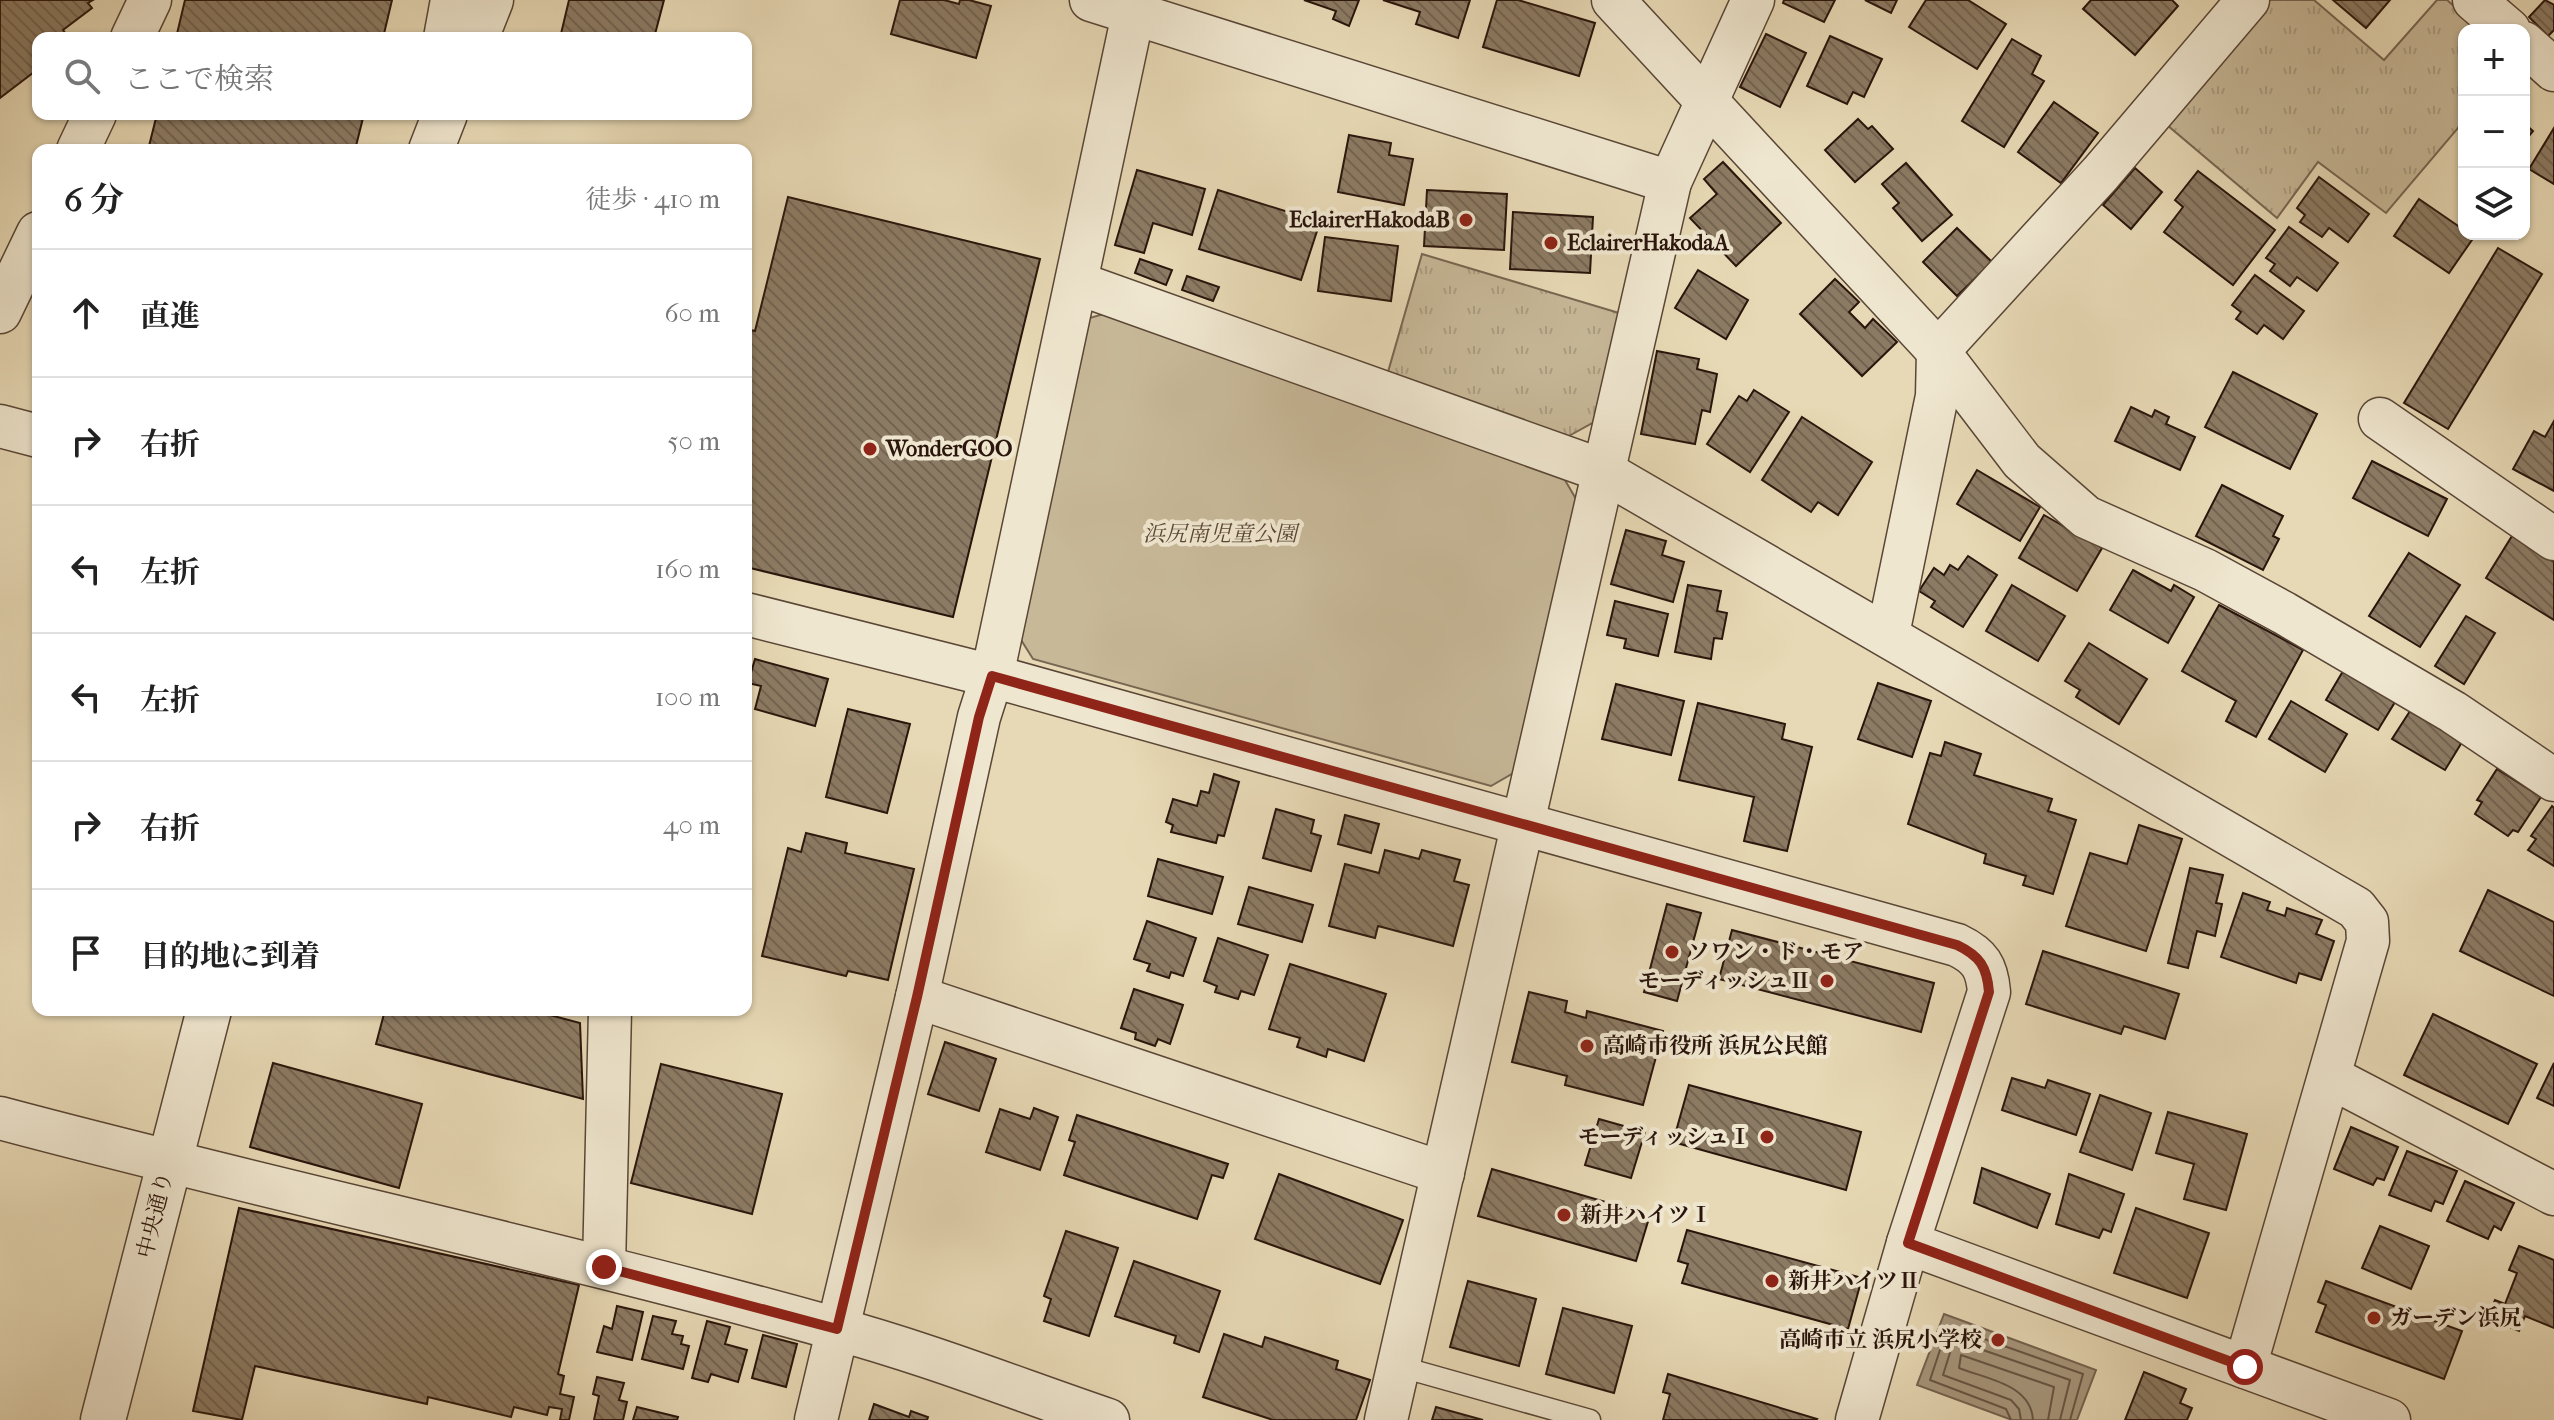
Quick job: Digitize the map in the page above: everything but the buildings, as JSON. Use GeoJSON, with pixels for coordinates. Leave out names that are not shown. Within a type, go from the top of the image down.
{"type":"FeatureCollection","features":[{"type":"Feature","properties":{"kind":"street"},"geometry":{"type":"LineString","coordinates":[[135,32],[150,0]]}},
{"type":"Feature","properties":{"kind":"street"},"geometry":{"type":"LineString","coordinates":[[447,32],[453,0]]}},
{"type":"Feature","properties":{"kind":"street"},"geometry":{"type":"LineString","coordinates":[[478,32],[491,0]]}},
{"type":"Feature","properties":{"kind":"street"},"geometry":{"type":"LineString","coordinates":[[1091,0],[1136,6],[1670,182]]}},
{"type":"Feature","properties":{"kind":"street"},"geometry":{"type":"LineString","coordinates":[[1613,0],[1938,351],[2022,461],[2086,517],[2205,570],[2284,613],[2453,712],[2554,780]]}},
{"type":"Feature","properties":{"kind":"street"},"geometry":{"type":"LineString","coordinates":[[1386,1420],[1601,470],[1670,182],[1753,0]]}},
{"type":"Feature","properties":{"kind":"street"},"geometry":{"type":"LineString","coordinates":[[1888,634],[1937,396],[1938,351],[2101,173],[2248,0]]}},
{"type":"Feature","properties":{"kind":"street"},"geometry":{"type":"LineString","coordinates":[[2474,0],[2502,24]]}},
{"type":"Feature","properties":{"kind":"street"},"geometry":{"type":"LineString","coordinates":[[816,1420],[917,997],[979,717],[992,676],[1136,6]]}},
{"type":"Feature","properties":{"kind":"street"},"geometry":{"type":"LineString","coordinates":[[2530,48],[2554,70]]}},
{"type":"Feature","properties":{"kind":"street"},"geometry":{"type":"LineString","coordinates":[[81,144],[92,120]]}},
{"type":"Feature","properties":{"kind":"street"},"geometry":{"type":"LineString","coordinates":[[425,144],[430,120]]}},
{"type":"Feature","properties":{"kind":"street"},"geometry":{"type":"LineString","coordinates":[[433,144],[443,120]]}},
{"type":"Feature","properties":{"kind":"street"},"geometry":{"type":"LineString","coordinates":[[0,312],[32,245]]}},
{"type":"Feature","properties":{"kind":"street"},"geometry":{"type":"LineString","coordinates":[[1077,283],[1601,470],[2356,908],[2367,922],[2368,941],[2245,1367]]}},
{"type":"Feature","properties":{"kind":"street"},"geometry":{"type":"LineString","coordinates":[[2380,419],[2554,539]]}},
{"type":"Feature","properties":{"kind":"street"},"geometry":{"type":"LineString","coordinates":[[0,426],[32,434]]}},
{"type":"Feature","properties":{"kind":"street"},"geometry":{"type":"LineString","coordinates":[[752,616],[992,676],[1957,945],[1976,954],[1988,978],[1989,992],[1908,1243],[1857,1420]]}},
{"type":"Feature","properties":{"kind":"street"},"geometry":{"type":"LineString","coordinates":[[917,997],[1443,1173]]}},
{"type":"Feature","properties":{"kind":"street","name":"中央通り"},"geometry":{"type":"LineString","coordinates":[[103,1420],[207,1016]]}},
{"type":"Feature","properties":{"kind":"street"},"geometry":{"type":"LineString","coordinates":[[604,1267],[610,1016]]}},
{"type":"Feature","properties":{"kind":"street"},"geometry":{"type":"LineString","coordinates":[[2330,1077],[2554,1194]]}},
{"type":"Feature","properties":{"kind":"street"},"geometry":{"type":"LineString","coordinates":[[0,1118],[169,1163],[604,1267],[837,1329],[1108,1420]]}},
{"type":"Feature","properties":{"kind":"street"},"geometry":{"type":"LineString","coordinates":[[1908,1243],[2389,1420]]}},
{"type":"Feature","properties":{"kind":"lane"},"geometry":{"type":"LineString","coordinates":[[1398,1366],[1590,1420]]}},
{"type":"Feature","properties":{"kind":"green space"},"geometry":{"type":"Polygon","coordinates":[[[2258,0],[2314,0],[2384,60],[2437,0],[2447,0],[2474,24],[2458,24],[2458,128],[2386,213],[2318,162],[2277,218],[2160,119],[2258,0]]]}},
{"type":"Feature","properties":{"kind":"green space"},"geometry":{"type":"Polygon","coordinates":[[[1422,254],[1619,313],[1594,422],[1567,437],[1388,372],[1422,254]]]}},
{"type":"Feature","properties":{"kind":"green space","name":"浜尻南児童公園"},"geometry":{"type":"Polygon","coordinates":[[[1107,313],[1562,475],[1576,499],[1515,772],[1491,786],[1033,659],[1018,635],[1086,319],[1107,313]]]}},
{"type":"Feature","properties":{"kind":"water"},"geometry":{"type":"Polygon","coordinates":[[[1944,1314],[2096,1370],[2077,1420],[2012,1420],[1917,1385],[1944,1314]]]}},
{"type":"Feature","properties":{"kind":"place","name":"EclairerHakodaB"},"geometry":{"type":"Point","coordinates":[1466,220]}},
{"type":"Feature","properties":{"kind":"place","name":"EclairerHakodaA"},"geometry":{"type":"Point","coordinates":[1551,243]}},
{"type":"Feature","properties":{"kind":"place","name":"WonderGOO"},"geometry":{"type":"Point","coordinates":[870,449]}},
{"type":"Feature","properties":{"kind":"place","name":"ソワン・ド・モア"},"geometry":{"type":"Point","coordinates":[1672,952]}},
{"type":"Feature","properties":{"kind":"place","name":"モーディッシュⅡ"},"geometry":{"type":"Point","coordinates":[1827,981]}},
{"type":"Feature","properties":{"kind":"place","name":"高崎市役所 浜尻公民館"},"geometry":{"type":"Point","coordinates":[1587,1046]}},
{"type":"Feature","properties":{"kind":"place","name":"モーディッシュⅠ"},"geometry":{"type":"Point","coordinates":[1767,1137]}},
{"type":"Feature","properties":{"kind":"place","name":"新井ハイツⅠ"},"geometry":{"type":"Point","coordinates":[1564,1215]}},
{"type":"Feature","properties":{"kind":"place","name":"新井ハイツⅡ"},"geometry":{"type":"Point","coordinates":[1772,1281]}},
{"type":"Feature","properties":{"kind":"place","name":"ガーデン浜尻"},"geometry":{"type":"Point","coordinates":[2374,1318]}},
{"type":"Feature","properties":{"kind":"place","name":"高崎市立 浜尻小学校"},"geometry":{"type":"Point","coordinates":[1998,1340]}},
{"type":"Feature","properties":{"kind":"route"},"geometry":{"type":"LineString","coordinates":[[604,1267],[837,1329],[917,997],[979,717],[992,676],[1957,945],[1976,954],[1983,963],[1989,992],[1908,1243],[2245,1367]]}}]}
